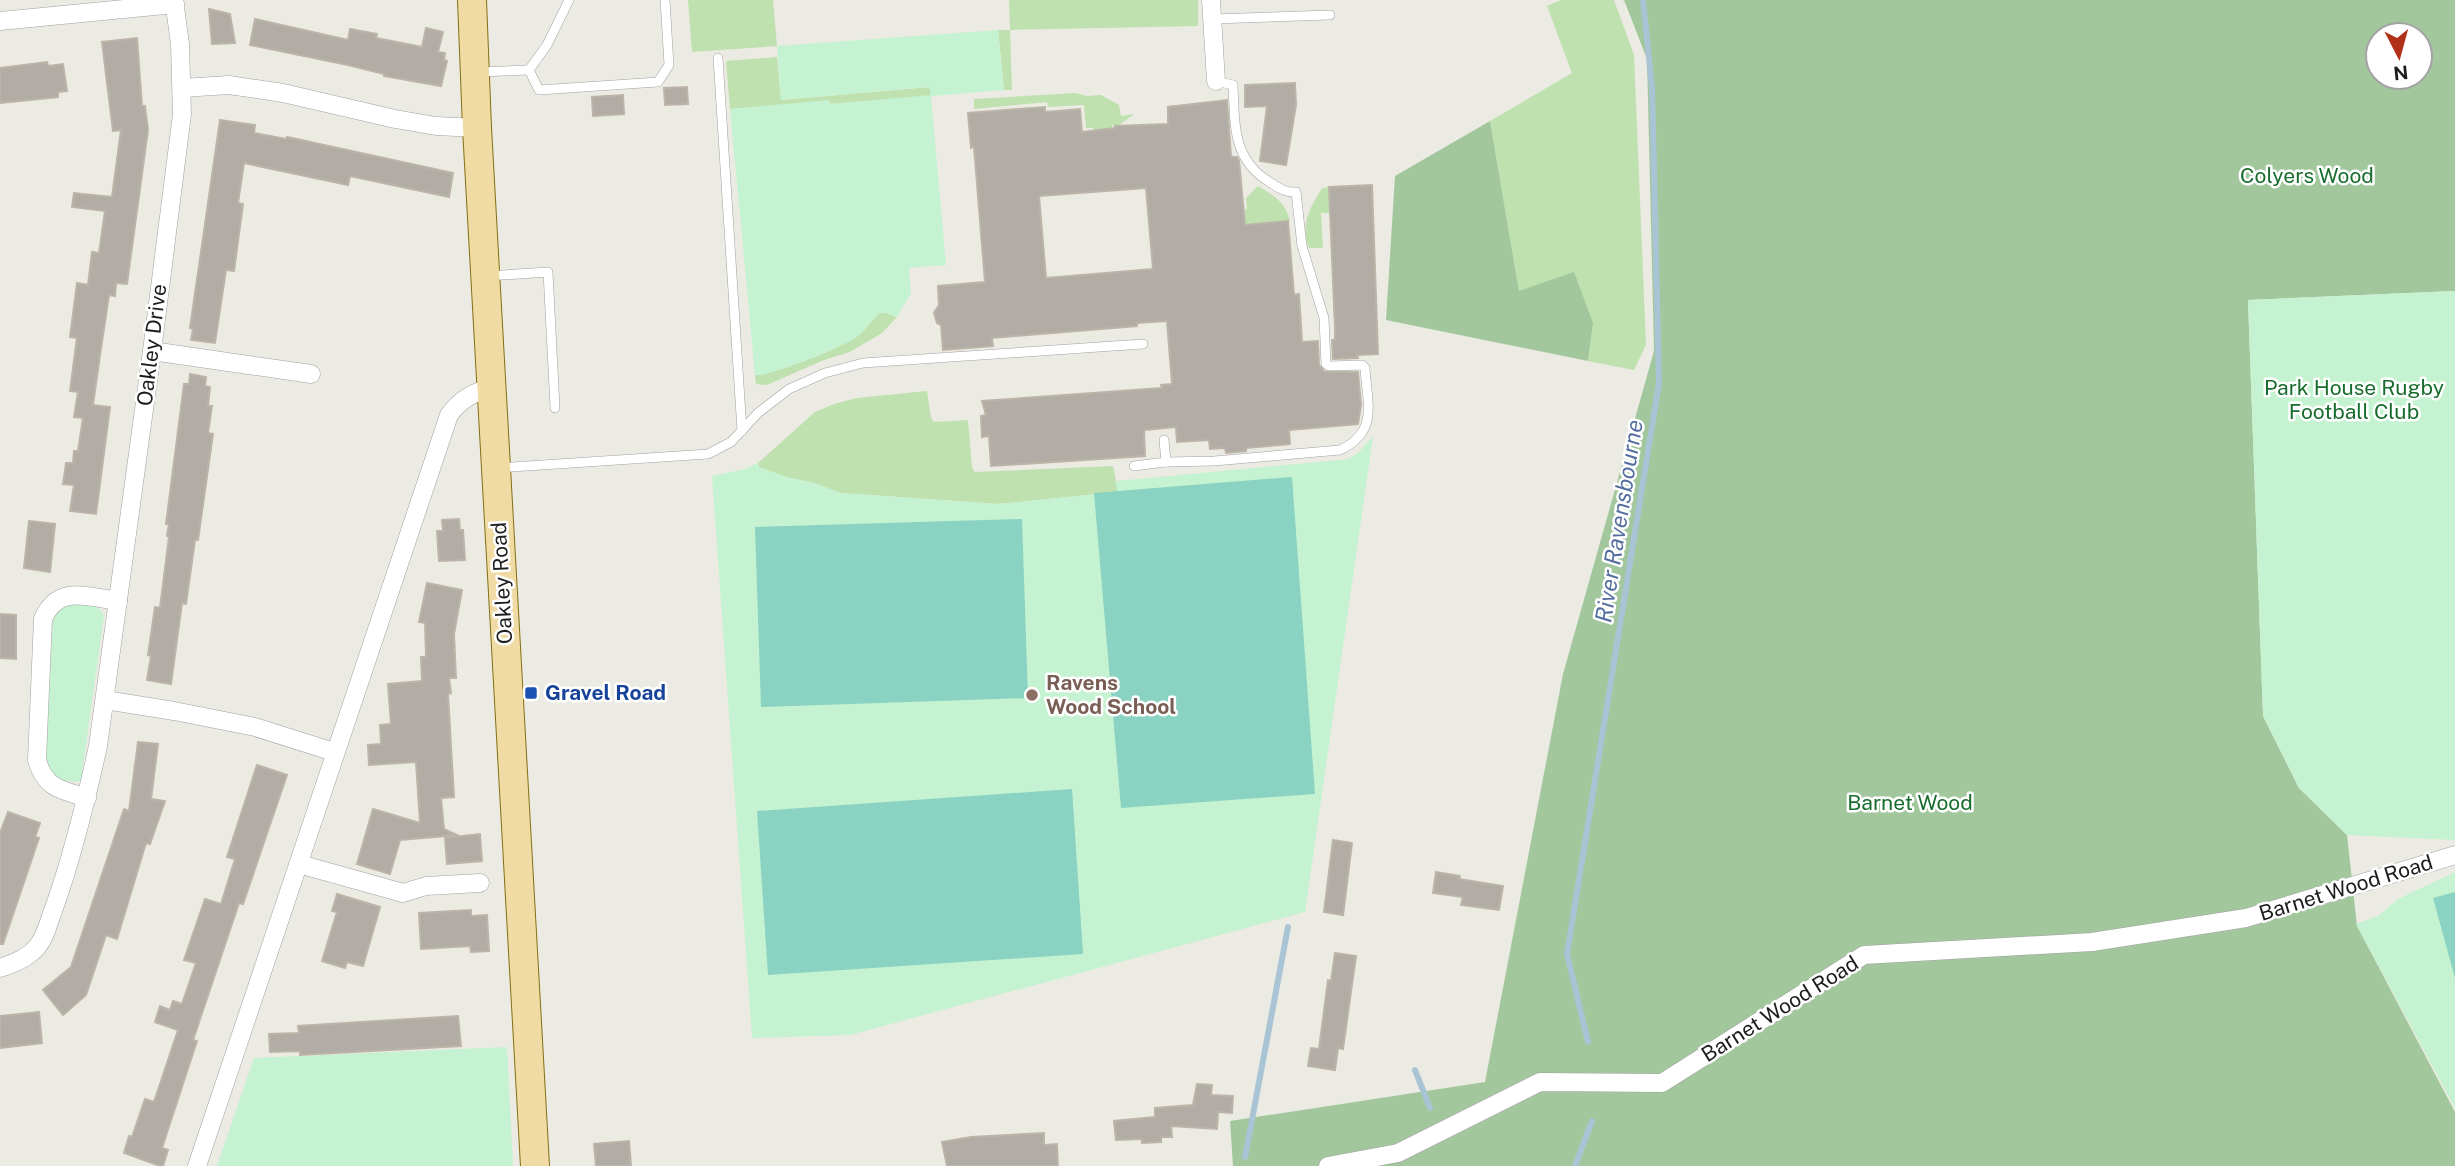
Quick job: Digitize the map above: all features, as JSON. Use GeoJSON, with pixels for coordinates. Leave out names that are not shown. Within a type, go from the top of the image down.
{"type":"FeatureCollection","features":[{"type":"Feature","properties":{"kind":"main road","name":"Oakley Road"},"geometry":{"type":"LineString","coordinates":[[472,0],[535,1166]]}},
{"type":"Feature","properties":{"kind":"street"},"geometry":{"type":"LineString","coordinates":[[1212,0],[1216,81]]}},
{"type":"Feature","properties":{"kind":"street"},"geometry":{"type":"LineString","coordinates":[[0,21],[124,4],[174,2]]}},
{"type":"Feature","properties":{"kind":"street","name":"Oakley Drive"},"geometry":{"type":"LineString","coordinates":[[0,968],[23,958],[37,948],[43,939],[87,798],[105,700],[182,114],[174,2]]}},
{"type":"Feature","properties":{"kind":"street"},"geometry":{"type":"LineString","coordinates":[[182,88],[229,85],[283,93],[395,119],[436,126],[477,128]]}},
{"type":"Feature","properties":{"kind":"street"},"geometry":{"type":"LineString","coordinates":[[152,351],[311,374]]}},
{"type":"Feature","properties":{"kind":"street"},"geometry":{"type":"LineString","coordinates":[[197,1166],[449,415],[455,406],[480,390],[492,389]]}},
{"type":"Feature","properties":{"kind":"street"},"geometry":{"type":"LineString","coordinates":[[87,798],[52,786],[41,774],[37,760],[43,620],[49,607],[58,598],[69,594],[118,601]]}},
{"type":"Feature","properties":{"kind":"street"},"geometry":{"type":"LineString","coordinates":[[105,700],[174,710],[255,727],[334,752]]}},
{"type":"Feature","properties":{"kind":"street","name":"Barnet Wood Road"},"geometry":{"type":"LineString","coordinates":[[1328,1166],[1398,1153],[1540,1082],[1662,1083],[1864,955],[2092,942],[2246,918],[2455,855]]}},
{"type":"Feature","properties":{"kind":"street"},"geometry":{"type":"LineString","coordinates":[[299,864],[403,893],[426,886],[480,883]]}},
{"type":"Feature","properties":{"kind":"lane"},"geometry":{"type":"LineString","coordinates":[[529,70],[547,45],[569,0]]}},
{"type":"Feature","properties":{"kind":"lane"},"geometry":{"type":"LineString","coordinates":[[529,70],[539,90],[658,82],[669,65],[665,0]]}},
{"type":"Feature","properties":{"kind":"lane"},"geometry":{"type":"LineString","coordinates":[[1213,19],[1330,15]]}},
{"type":"Feature","properties":{"kind":"lane"},"geometry":{"type":"LineString","coordinates":[[718,58],[741,431]]}},
{"type":"Feature","properties":{"kind":"lane"},"geometry":{"type":"LineString","coordinates":[[474,73],[529,70]]}},
{"type":"Feature","properties":{"kind":"lane"},"geometry":{"type":"LineString","coordinates":[[1134,466],[1340,450],[1362,436],[1368,422],[1365,368],[1362,365],[1326,364],[1324,318],[1302,246],[1296,192],[1288,193],[1258,175],[1247,163],[1238,146],[1233,85],[1216,81]]}},
{"type":"Feature","properties":{"kind":"lane"},"geometry":{"type":"LineString","coordinates":[[485,276],[548,272],[555,408]]}},
{"type":"Feature","properties":{"kind":"lane"},"geometry":{"type":"LineString","coordinates":[[496,468],[708,454],[732,442],[758,413],[789,389],[825,373],[863,363],[1143,344]]}},
{"type":"Feature","properties":{"kind":"lane"},"geometry":{"type":"LineString","coordinates":[[1164,440],[1166,462]]}},
{"type":"Feature","properties":{"kind":"green space"},"geometry":{"type":"Polygon","coordinates":[[[688,0],[773,0],[777,46],[692,52],[688,0]]]}},
{"type":"Feature","properties":{"kind":"green space"},"geometry":{"type":"Polygon","coordinates":[[[1009,0],[1198,0],[1198,26],[1010,30],[1009,0]]]}},
{"type":"Feature","properties":{"kind":"green space"},"geometry":{"type":"Polygon","coordinates":[[[1561,0],[1614,0],[1634,55],[1646,345],[1634,370],[1588,361],[1593,323],[1519,291],[1490,121],[1572,73],[1547,6],[1561,0]]]}},
{"type":"Feature","properties":{"kind":"green space","name":"Barnet Wood"},"geometry":{"type":"Polygon","coordinates":[[[1624,0],[2455,0],[2455,291],[2248,300],[2263,716],[2299,788],[2347,835],[2357,926],[2455,1112],[2455,1166],[1233,1166],[1230,1121],[1485,1082],[1563,674],[1654,351],[1647,59],[1624,0]]]}},
{"type":"Feature","properties":{"kind":"green space"},"geometry":{"type":"Polygon","coordinates":[[[998,30],[1010,30],[1012,90],[1004,90],[998,30]]]}},
{"type":"Feature","properties":{"kind":"green space"},"geometry":{"type":"Polygon","coordinates":[[[998,30],[1004,90],[931,96],[946,265],[909,268],[911,293],[897,317],[879,313],[850,341],[790,366],[755,375],[730,109],[931,95],[929,87],[781,100],[777,46],[998,30]]]}},
{"type":"Feature","properties":{"kind":"green space"},"geometry":{"type":"Polygon","coordinates":[[[777,57],[781,100],[930,87],[931,96],[730,109],[726,61],[777,57]]]}},
{"type":"Feature","properties":{"kind":"green space"},"geometry":{"type":"Polygon","coordinates":[[[1075,93],[1101,95],[1119,105],[1121,116],[1134,114],[1119,125],[1112,126],[1112,137],[1094,138],[1093,128],[1086,128],[1084,105],[1048,107],[1047,102],[974,109],[974,99],[1075,93]]]}},
{"type":"Feature","properties":{"kind":"green space"},"geometry":{"type":"Polygon","coordinates":[[[1490,121],[1519,291],[1574,272],[1593,323],[1588,361],[1386,320],[1395,176],[1490,121]]]}},
{"type":"Feature","properties":{"kind":"green space"},"geometry":{"type":"Polygon","coordinates":[[[1258,186],[1282,204],[1290,221],[1246,225],[1246,198],[1258,186]]]}},
{"type":"Feature","properties":{"kind":"green space"},"geometry":{"type":"Polygon","coordinates":[[[1329,187],[1330,213],[1321,213],[1323,248],[1309,248],[1306,239],[1308,216],[1322,188],[1329,187]]]}},
{"type":"Feature","properties":{"kind":"green space","name":"Park House Rugby Football Club"},"geometry":{"type":"Polygon","coordinates":[[[2455,291],[2455,840],[2347,835],[2299,788],[2263,716],[2248,300],[2455,291]]]}},
{"type":"Feature","properties":{"kind":"green space"},"geometry":{"type":"Polygon","coordinates":[[[879,313],[897,317],[882,333],[850,352],[824,360],[767,385],[756,384],[755,375],[790,366],[849,341],[879,313]]]}},
{"type":"Feature","properties":{"kind":"green space"},"geometry":{"type":"Polygon","coordinates":[[[927,391],[934,422],[968,420],[972,467],[975,472],[1113,466],[1118,492],[998,504],[841,493],[759,467],[758,463],[815,412],[857,398],[927,391]]]}},
{"type":"Feature","properties":{"kind":"green space"},"geometry":{"type":"Polygon","coordinates":[[[1373,436],[1305,912],[850,1035],[752,1038],[712,476],[745,469],[758,463],[759,467],[841,493],[998,504],[1117,492],[1116,481],[1349,459],[1373,436]]]}},
{"type":"Feature","properties":{"kind":"green space"},"geometry":{"type":"Polygon","coordinates":[[[69,603],[98,607],[104,615],[81,781],[76,782],[55,776],[45,763],[53,616],[58,609],[69,603]]]}},
{"type":"Feature","properties":{"kind":"green space"},"geometry":{"type":"Polygon","coordinates":[[[2455,872],[2455,1108],[2356,924],[2378,916],[2398,899],[2455,872]]]}},
{"type":"Feature","properties":{"kind":"green space"},"geometry":{"type":"Polygon","coordinates":[[[507,1047],[513,1166],[217,1166],[254,1058],[507,1047]]]}},
{"type":"Feature","properties":{"kind":"shaded area"},"geometry":{"type":"Polygon","coordinates":[[[1292,477],[1315,794],[1121,808],[1094,493],[1292,477]]]}},
{"type":"Feature","properties":{"kind":"shaded area"},"geometry":{"type":"Polygon","coordinates":[[[1022,519],[1028,698],[761,707],[755,527],[1022,519]]]}},
{"type":"Feature","properties":{"kind":"shaded area"},"geometry":{"type":"Polygon","coordinates":[[[1072,789],[1083,954],[768,975],[757,811],[1072,789]]]}},
{"type":"Feature","properties":{"kind":"shaded area"},"geometry":{"type":"Polygon","coordinates":[[[2455,892],[2455,978],[2433,898],[2455,892]]]}},
{"type":"Feature","properties":{"kind":"building"},"geometry":{"type":"Polygon","coordinates":[[[209,9],[230,14],[235,43],[212,44],[209,9]]]}},
{"type":"Feature","properties":{"kind":"building"},"geometry":{"type":"Polygon","coordinates":[[[255,19],[348,40],[350,29],[377,34],[376,38],[422,47],[426,28],[443,32],[438,52],[445,53],[444,60],[447,61],[441,86],[384,76],[348,65],[250,45],[255,19]]]}},
{"type":"Feature","properties":{"kind":"building"},"geometry":{"type":"Polygon","coordinates":[[[137,38],[142,106],[145,106],[148,130],[127,284],[116,283],[115,296],[109,295],[93,405],[110,407],[96,514],[70,511],[74,485],[63,484],[66,463],[73,463],[74,451],[78,451],[83,418],[74,417],[78,392],[70,391],[77,338],[70,337],[77,283],[88,285],[92,252],[99,253],[105,211],[72,207],[74,193],[112,197],[121,130],[113,131],[102,42],[137,38]]]}},
{"type":"Feature","properties":{"kind":"building"},"geometry":{"type":"Polygon","coordinates":[[[47,62],[48,66],[63,64],[67,91],[58,92],[58,97],[0,103],[0,68],[47,62]]]}},
{"type":"Feature","properties":{"kind":"building"},"geometry":{"type":"Polygon","coordinates":[[[1295,83],[1296,105],[1286,165],[1260,161],[1267,106],[1245,107],[1245,85],[1295,83]]]}},
{"type":"Feature","properties":{"kind":"building"},"geometry":{"type":"Polygon","coordinates":[[[687,87],[688,104],[665,105],[664,88],[687,87]]]}},
{"type":"Feature","properties":{"kind":"building"},"geometry":{"type":"Polygon","coordinates":[[[623,95],[624,114],[593,116],[592,97],[623,95]]]}},
{"type":"Feature","properties":{"kind":"building"},"geometry":{"type":"Polygon","coordinates":[[[1227,100],[1231,157],[1237,157],[1239,160],[1245,225],[1288,221],[1294,295],[1299,294],[1302,342],[1318,341],[1319,365],[1325,372],[1358,372],[1361,405],[1358,424],[1289,430],[1290,444],[1246,448],[1246,451],[1226,453],[1225,448],[1210,449],[1209,440],[1177,442],[1176,427],[1144,430],[1145,456],[991,466],[989,436],[982,437],[981,416],[986,415],[982,401],[1162,388],[1161,385],[1172,384],[1167,321],[992,338],[993,346],[943,350],[941,325],[937,323],[934,313],[939,305],[938,286],[985,282],[974,147],[971,148],[968,113],[1045,107],[1045,112],[1080,109],[1082,132],[1115,126],[1168,124],[1168,107],[1227,100]],[[1146,188],[1039,196],[1046,278],[1153,269],[1146,188]]]}},
{"type":"Feature","properties":{"kind":"building"},"geometry":{"type":"Polygon","coordinates":[[[220,120],[255,125],[254,133],[286,139],[287,137],[453,173],[449,197],[350,176],[348,185],[244,163],[238,203],[243,204],[234,271],[226,270],[215,343],[191,340],[193,329],[190,328],[220,120]]]}},
{"type":"Feature","properties":{"kind":"building"},"geometry":{"type":"Polygon","coordinates":[[[1372,185],[1378,354],[1333,359],[1332,340],[1335,340],[1335,328],[1329,187],[1372,185]]]}},
{"type":"Feature","properties":{"kind":"building"},"geometry":{"type":"Polygon","coordinates":[[[190,374],[206,377],[205,386],[210,387],[208,406],[212,406],[208,433],[213,434],[198,540],[195,540],[186,604],[182,603],[171,684],[147,680],[151,656],[148,655],[155,607],[160,608],[169,537],[169,524],[166,524],[184,384],[189,384],[190,374]]]}},
{"type":"Feature","properties":{"kind":"building"},"geometry":{"type":"Polygon","coordinates":[[[459,519],[460,530],[463,530],[465,560],[439,561],[437,531],[443,531],[442,520],[459,519]]]}},
{"type":"Feature","properties":{"kind":"building"},"geometry":{"type":"Polygon","coordinates":[[[29,521],[55,524],[50,572],[24,568],[29,521]]]}},
{"type":"Feature","properties":{"kind":"building"},"geometry":{"type":"Polygon","coordinates":[[[427,583],[462,590],[454,634],[456,678],[449,678],[451,693],[448,694],[454,797],[441,798],[444,829],[457,835],[400,840],[390,874],[357,864],[373,809],[420,823],[416,762],[369,765],[368,745],[381,744],[380,725],[391,724],[388,684],[422,681],[421,657],[426,657],[425,623],[419,622],[427,583]]]}},
{"type":"Feature","properties":{"kind":"building"},"geometry":{"type":"Polygon","coordinates":[[[0,614],[16,615],[16,659],[0,658],[0,614]]]}},
{"type":"Feature","properties":{"kind":"building"},"geometry":{"type":"Polygon","coordinates":[[[138,742],[158,744],[151,799],[165,801],[150,844],[146,843],[117,939],[106,935],[86,995],[63,1015],[43,990],[71,967],[124,809],[129,811],[138,742]]]}},
{"type":"Feature","properties":{"kind":"building"},"geometry":{"type":"Polygon","coordinates":[[[257,765],[287,775],[243,904],[239,903],[193,1040],[197,1041],[162,1148],[168,1150],[163,1166],[160,1166],[124,1153],[145,1099],[154,1102],[178,1030],[155,1022],[160,1006],[170,1010],[173,1001],[182,1004],[196,963],[184,960],[205,899],[221,904],[235,859],[227,857],[257,765]]]}},
{"type":"Feature","properties":{"kind":"building"},"geometry":{"type":"Polygon","coordinates":[[[8,812],[40,823],[35,837],[39,838],[3,944],[0,944],[0,833],[8,812]]]}},
{"type":"Feature","properties":{"kind":"building"},"geometry":{"type":"Polygon","coordinates":[[[480,834],[482,861],[447,864],[445,838],[480,834]]]}},
{"type":"Feature","properties":{"kind":"building"},"geometry":{"type":"Polygon","coordinates":[[[1333,840],[1352,843],[1343,915],[1324,912],[1333,840]]]}},
{"type":"Feature","properties":{"kind":"building"},"geometry":{"type":"Polygon","coordinates":[[[1436,872],[1460,876],[1459,879],[1503,886],[1499,910],[1461,905],[1463,897],[1433,893],[1436,872]]]}},
{"type":"Feature","properties":{"kind":"building"},"geometry":{"type":"Polygon","coordinates":[[[337,894],[380,907],[363,966],[347,962],[345,968],[322,961],[337,912],[332,911],[337,894]]]}},
{"type":"Feature","properties":{"kind":"building"},"geometry":{"type":"Polygon","coordinates":[[[471,910],[471,916],[487,915],[489,951],[471,952],[470,946],[421,949],[419,913],[471,910]]]}},
{"type":"Feature","properties":{"kind":"building"},"geometry":{"type":"Polygon","coordinates":[[[1335,953],[1356,956],[1343,1049],[1338,1048],[1335,1070],[1308,1066],[1311,1048],[1319,1049],[1328,980],[1331,981],[1335,953]]]}},
{"type":"Feature","properties":{"kind":"building"},"geometry":{"type":"Polygon","coordinates":[[[39,1012],[42,1043],[0,1048],[0,1016],[39,1012]]]}},
{"type":"Feature","properties":{"kind":"building"},"geometry":{"type":"Polygon","coordinates":[[[458,1016],[461,1046],[300,1055],[300,1051],[270,1052],[269,1034],[299,1033],[298,1026],[458,1016]]]}},
{"type":"Feature","properties":{"kind":"building"},"geometry":{"type":"Polygon","coordinates":[[[1197,1084],[1212,1085],[1211,1095],[1233,1096],[1232,1113],[1218,1112],[1217,1129],[1171,1126],[1172,1137],[1161,1137],[1161,1142],[1142,1143],[1142,1139],[1116,1140],[1114,1121],[1155,1117],[1155,1108],[1193,1105],[1197,1084]]]}},
{"type":"Feature","properties":{"kind":"building"},"geometry":{"type":"Polygon","coordinates":[[[1044,1133],[1044,1145],[1057,1144],[1058,1166],[947,1166],[942,1142],[971,1137],[1044,1133]]]}},
{"type":"Feature","properties":{"kind":"building"},"geometry":{"type":"Polygon","coordinates":[[[629,1141],[631,1166],[596,1166],[594,1144],[629,1141]]]}},
{"type":"Feature","properties":{"kind":"waterway","name":"River Ravensbourne"},"geometry":{"type":"LineString","coordinates":[[1588,1042],[1567,954],[1659,383],[1652,87],[1643,0]]}},
{"type":"Feature","properties":{"kind":"waterway"},"geometry":{"type":"LineString","coordinates":[[1245,1157],[1288,927]]}},
{"type":"Feature","properties":{"kind":"waterway"},"geometry":{"type":"LineString","coordinates":[[1415,1070],[1430,1108]]}},
{"type":"Feature","properties":{"kind":"waterway","name":"River Ravensbourne"},"geometry":{"type":"LineString","coordinates":[[1575,1166],[1592,1121]]}},
{"type":"Feature","properties":{"kind":"place","name":"Gravel Road"},"geometry":{"type":"Point","coordinates":[531,693]}},
{"type":"Feature","properties":{"kind":"place","name":"Ravens Wood School"},"geometry":{"type":"Point","coordinates":[1032,695]}},
{"type":"Feature","properties":{"kind":"park label","name":"Colyers Wood"},"geometry":{"type":"Point","coordinates":[2307,176]}}]}
